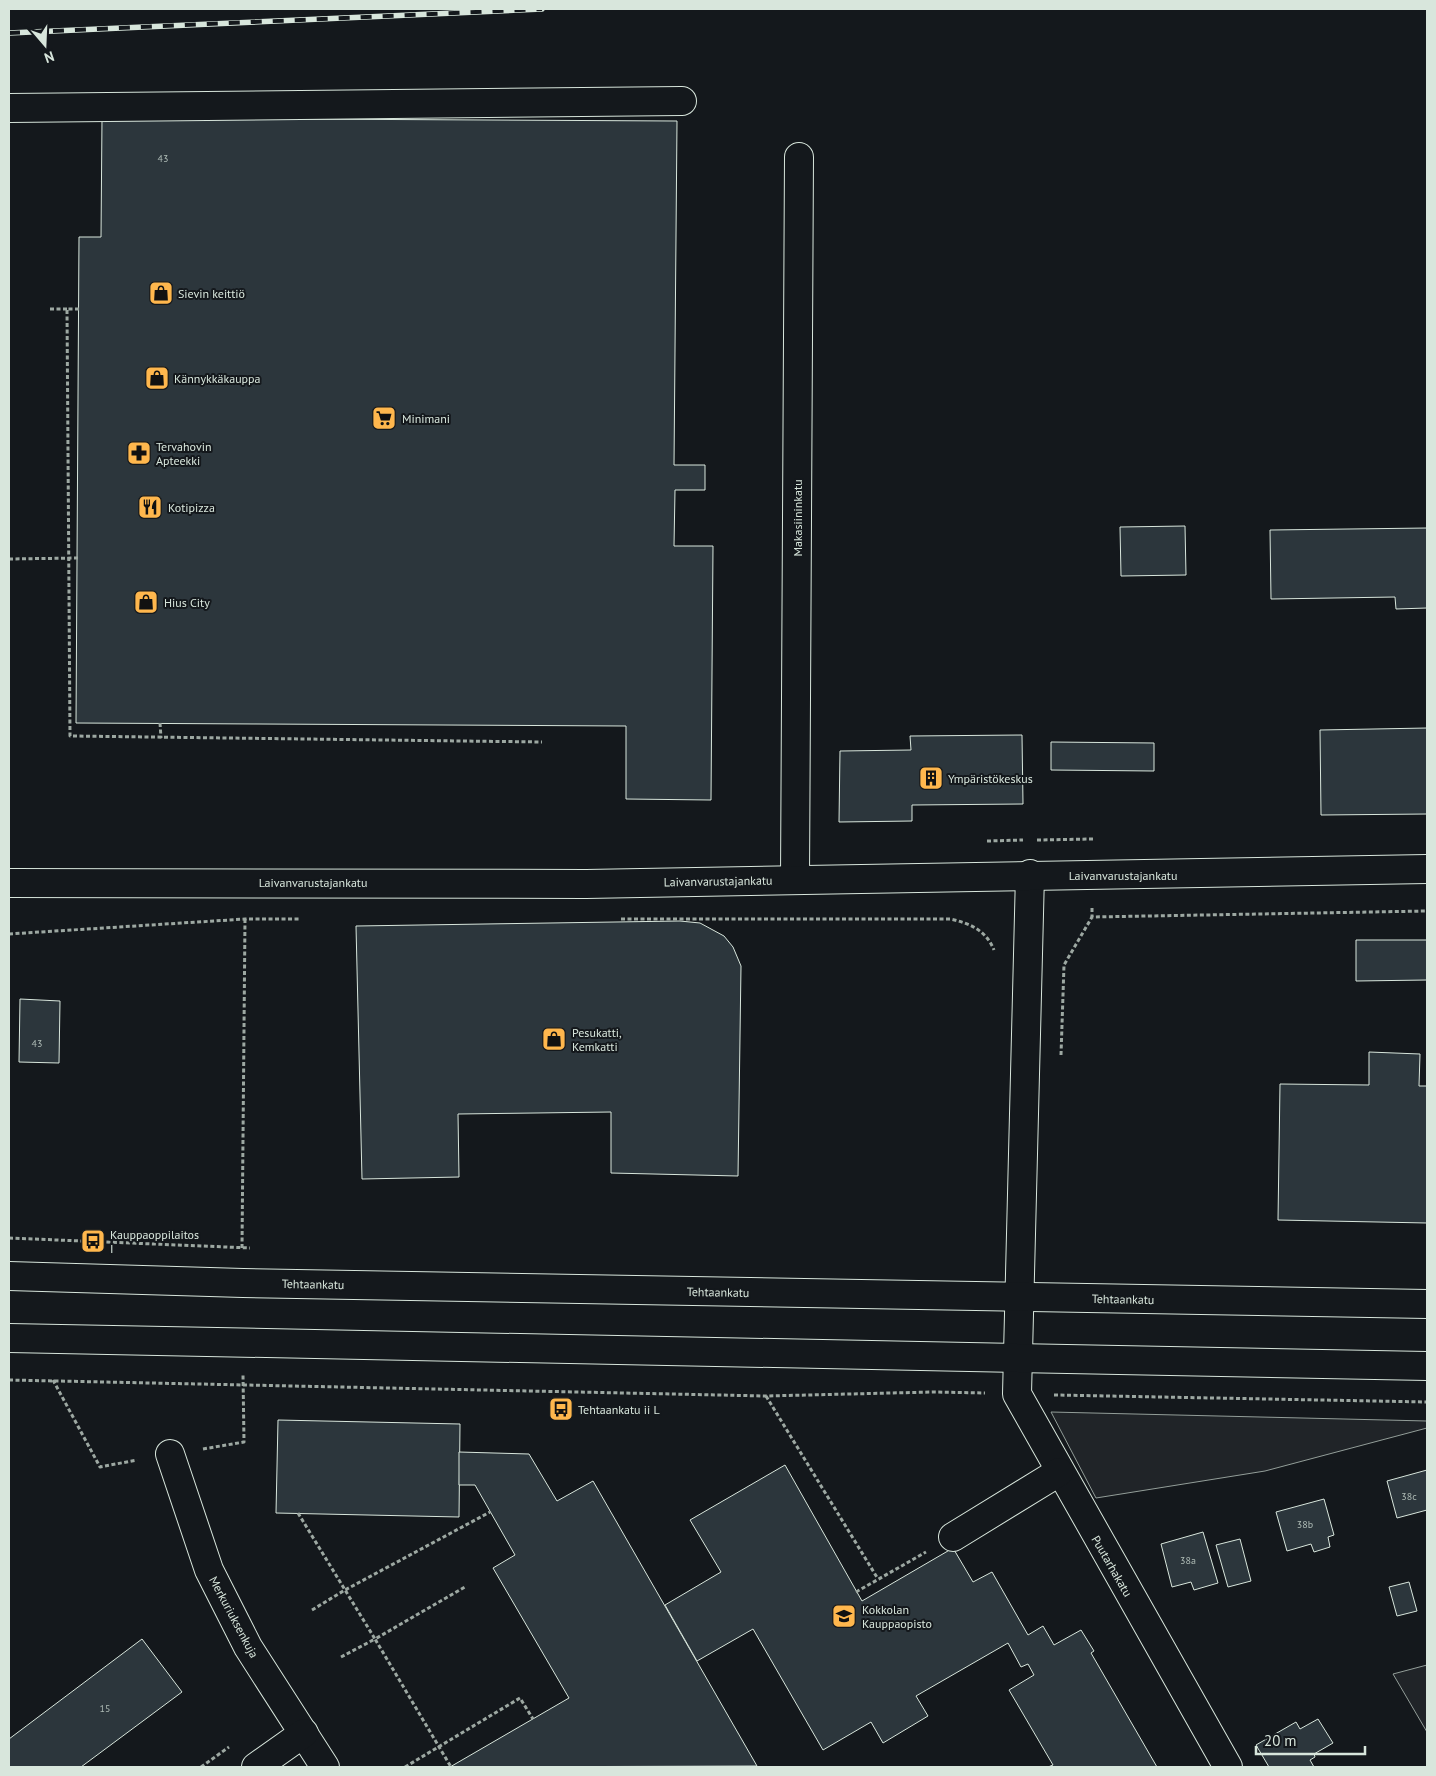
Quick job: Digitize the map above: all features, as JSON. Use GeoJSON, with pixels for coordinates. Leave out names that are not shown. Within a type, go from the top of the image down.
{"type":"FeatureCollection","features":[{"type":"Feature","properties":{"kind":"street"},"geometry":{"type":"LineString","coordinates":[[9,108],[682,102]]}},
{"type":"Feature","properties":{"kind":"street","name":"Makasiininkatu"},"geometry":{"type":"LineString","coordinates":[[795,879],[799,157]]}},
{"type":"Feature","properties":{"kind":"street","name":"Laivanvarustajankatu"},"geometry":{"type":"LineString","coordinates":[[9,882],[586,884],[1030,874],[1092,877],[1427,869]]}},
{"type":"Feature","properties":{"kind":"street","name":"Puutarhakatu"},"geometry":{"type":"LineString","coordinates":[[1030,874],[1017,1394],[1059,1472],[1228,1767]]}},
{"type":"Feature","properties":{"kind":"street","name":"Tehtaankatu"},"geometry":{"type":"LineString","coordinates":[[9,1276],[1019,1298],[1427,1304]]}},
{"type":"Feature","properties":{"kind":"street"},"geometry":{"type":"LineString","coordinates":[[9,1338],[1427,1366]]}},
{"type":"Feature","properties":{"kind":"street","name":"Merkuriuksenkuja"},"geometry":{"type":"LineString","coordinates":[[170,1454],[209,1570],[248,1647],[325,1767]]}},
{"type":"Feature","properties":{"kind":"street"},"geometry":{"type":"LineString","coordinates":[[953,1537],[1059,1472]]}},
{"type":"Feature","properties":{"kind":"street"},"geometry":{"type":"LineString","coordinates":[[256,1767],[304,1733]]}},
{"type":"Feature","properties":{"kind":"path"},"geometry":{"type":"LineString","coordinates":[[50,309],[79,309]]}},
{"type":"Feature","properties":{"kind":"path"},"geometry":{"type":"LineString","coordinates":[[67,309],[67,558],[70,736],[542,742]]}},
{"type":"Feature","properties":{"kind":"path"},"geometry":{"type":"LineString","coordinates":[[9,559],[78,558]]}},
{"type":"Feature","properties":{"kind":"path"},"geometry":{"type":"LineString","coordinates":[[160,723],[161,738]]}},
{"type":"Feature","properties":{"kind":"path"},"geometry":{"type":"LineString","coordinates":[[984,842],[1093,839],[1092,917],[1064,965],[1061,1063]]}},
{"type":"Feature","properties":{"kind":"path"},"geometry":{"type":"LineString","coordinates":[[1092,917],[1427,911]]}},
{"type":"Feature","properties":{"kind":"path"},"geometry":{"type":"LineString","coordinates":[[9,934],[245,919],[305,919]]}},
{"type":"Feature","properties":{"kind":"path"},"geometry":{"type":"LineString","coordinates":[[242,1248],[245,919]]}},
{"type":"Feature","properties":{"kind":"path"},"geometry":{"type":"LineString","coordinates":[[612,919],[950,919],[972,924],[990,941],[995,954]]}},
{"type":"Feature","properties":{"kind":"path"},"geometry":{"type":"LineString","coordinates":[[9,1380],[766,1396],[932,1392],[1427,1402]]}},
{"type":"Feature","properties":{"kind":"path"},"geometry":{"type":"LineString","coordinates":[[53,1380],[100,1467],[244,1442],[243,1384]]}},
{"type":"Feature","properties":{"kind":"path"},"geometry":{"type":"LineString","coordinates":[[766,1396],[878,1579]]}},
{"type":"Feature","properties":{"kind":"path"},"geometry":{"type":"LineString","coordinates":[[312,1610],[345,1590],[490,1512]]}},
{"type":"Feature","properties":{"kind":"path"},"geometry":{"type":"LineString","coordinates":[[298,1514],[451,1767]]}},
{"type":"Feature","properties":{"kind":"path"},"geometry":{"type":"LineString","coordinates":[[856,1592],[953,1537]]}},
{"type":"Feature","properties":{"kind":"path"},"geometry":{"type":"LineString","coordinates":[[341,1657],[465,1587]]}},
{"type":"Feature","properties":{"kind":"path"},"geometry":{"type":"LineString","coordinates":[[405,1767],[520,1698],[533,1719]]}},
{"type":"Feature","properties":{"kind":"shaded area"},"geometry":{"type":"Polygon","coordinates":[[[1051,1412],[1427,1421],[1427,1428],[1265,1471],[1096,1498],[1051,1412]]]}},
{"type":"Feature","properties":{"kind":"shaded area"},"geometry":{"type":"Polygon","coordinates":[[[1427,1665],[1427,1732],[1393,1674],[1427,1665]]]}},
{"type":"Feature","properties":{"kind":"building"},"geometry":{"type":"Polygon","coordinates":[[[102,118],[677,121],[674,465],[705,465],[705,490],[675,490],[674,546],[713,546],[711,800],[626,799],[626,726],[76,723],[79,237],[101,237],[102,118]]]}},
{"type":"Feature","properties":{"kind":"building"},"geometry":{"type":"Polygon","coordinates":[[[1185,526],[1186,575],[1121,576],[1120,527],[1185,526]]]}},
{"type":"Feature","properties":{"kind":"building"},"geometry":{"type":"Polygon","coordinates":[[[1427,528],[1427,608],[1396,609],[1395,597],[1271,599],[1270,530],[1427,528]]]}},
{"type":"Feature","properties":{"kind":"building"},"geometry":{"type":"Polygon","coordinates":[[[1427,728],[1427,814],[1321,815],[1320,730],[1427,728]]]}},
{"type":"Feature","properties":{"kind":"building","name":"Ympäristökeskus"},"geometry":{"type":"Polygon","coordinates":[[[1022,735],[1023,804],[912,805],[912,821],[839,822],[840,751],[911,750],[910,736],[1022,735]]]}},
{"type":"Feature","properties":{"kind":"building"},"geometry":{"type":"Polygon","coordinates":[[[1051,742],[1154,743],[1154,771],[1051,770],[1051,742]]]}},
{"type":"Feature","properties":{"kind":"building"},"geometry":{"type":"Polygon","coordinates":[[[680,921],[700,923],[724,936],[733,947],[741,966],[738,1176],[611,1173],[611,1112],[458,1114],[459,1177],[362,1179],[356,926],[680,921]]]}},
{"type":"Feature","properties":{"kind":"building"},"geometry":{"type":"Polygon","coordinates":[[[1356,940],[1427,940],[1427,980],[1356,981],[1356,940]]]}},
{"type":"Feature","properties":{"kind":"building"},"geometry":{"type":"Polygon","coordinates":[[[20,999],[60,1001],[59,1063],[19,1062],[20,999]]]}},
{"type":"Feature","properties":{"kind":"building"},"geometry":{"type":"Polygon","coordinates":[[[1369,1052],[1420,1054],[1419,1086],[1427,1086],[1427,1223],[1278,1220],[1280,1084],[1369,1085],[1369,1052]]]}},
{"type":"Feature","properties":{"kind":"building"},"geometry":{"type":"Polygon","coordinates":[[[278,1420],[460,1424],[459,1517],[276,1513],[278,1420]]]}},
{"type":"Feature","properties":{"kind":"building"},"geometry":{"type":"Polygon","coordinates":[[[459,1452],[529,1454],[557,1501],[593,1481],[757,1766],[450,1767],[569,1698],[493,1568],[515,1555],[475,1485],[459,1485],[459,1452]]]}},
{"type":"Feature","properties":{"kind":"building","name":"Kokkolan Kauppaopisto"},"geometry":{"type":"Polygon","coordinates":[[[785,1465],[862,1601],[953,1548],[973,1582],[992,1572],[1028,1635],[1043,1626],[1054,1645],[1081,1630],[1094,1651],[1091,1653],[1157,1767],[1048,1767],[1053,1765],[1009,1690],[1034,1675],[1028,1664],[1021,1667],[1008,1643],[916,1696],[928,1716],[883,1743],[871,1722],[823,1750],[753,1629],[697,1661],[665,1605],[721,1572],[690,1520],[785,1465]]]}},
{"type":"Feature","properties":{"kind":"building"},"geometry":{"type":"Polygon","coordinates":[[[1427,1470],[1427,1510],[1397,1518],[1387,1481],[1427,1470]]]}},
{"type":"Feature","properties":{"kind":"building"},"geometry":{"type":"Polygon","coordinates":[[[1324,1499],[1334,1535],[1328,1537],[1330,1547],[1314,1552],[1311,1544],[1287,1551],[1276,1512],[1324,1499]]]}},
{"type":"Feature","properties":{"kind":"building"},"geometry":{"type":"Polygon","coordinates":[[[1203,1532],[1218,1583],[1194,1590],[1191,1582],[1172,1587],[1161,1544],[1203,1532]]]}},
{"type":"Feature","properties":{"kind":"building"},"geometry":{"type":"Polygon","coordinates":[[[1240,1539],[1251,1581],[1228,1587],[1216,1545],[1240,1539]]]}},
{"type":"Feature","properties":{"kind":"building"},"geometry":{"type":"Polygon","coordinates":[[[1409,1582],[1417,1611],[1397,1616],[1389,1587],[1409,1582]]]}},
{"type":"Feature","properties":{"kind":"building"},"geometry":{"type":"Polygon","coordinates":[[[142,1639],[182,1692],[81,1767],[9,1767],[9,1739],[142,1639]]]}},
{"type":"Feature","properties":{"kind":"building"},"geometry":{"type":"Polygon","coordinates":[[[1318,1719],[1333,1743],[1314,1754],[1315,1757],[1310,1760],[1314,1767],[1269,1767],[1256,1745],[1296,1722],[1300,1729],[1318,1719]]]}},
{"type":"Feature","properties":{"kind":"railway"},"geometry":{"type":"LineString","coordinates":[[9,33],[542,9]]}},
{"type":"Feature","properties":{"kind":"place","name":"Sievin keittiö"},"geometry":{"type":"Point","coordinates":[161,293]}},
{"type":"Feature","properties":{"kind":"place","name":"Kännykkäkauppa"},"geometry":{"type":"Point","coordinates":[157,378]}},
{"type":"Feature","properties":{"kind":"place","name":"Minimani"},"geometry":{"type":"Point","coordinates":[384,418]}},
{"type":"Feature","properties":{"kind":"place","name":"Tervahovin Apteekki"},"geometry":{"type":"Point","coordinates":[139,453]}},
{"type":"Feature","properties":{"kind":"place","name":"Kotipizza"},"geometry":{"type":"Point","coordinates":[150,507]}},
{"type":"Feature","properties":{"kind":"place","name":"Hius City"},"geometry":{"type":"Point","coordinates":[146,602]}},
{"type":"Feature","properties":{"kind":"place","name":"Ympäristökeskus"},"geometry":{"type":"Point","coordinates":[931,778]}},
{"type":"Feature","properties":{"kind":"place","name":"Pesukatti, Kemkatti"},"geometry":{"type":"Point","coordinates":[554,1039]}},
{"type":"Feature","properties":{"kind":"place","name":"Kauppaoppilaitos I"},"geometry":{"type":"Point","coordinates":[93,1241]}},
{"type":"Feature","properties":{"kind":"place","name":"Tehtaankatu ii L"},"geometry":{"type":"Point","coordinates":[561,1409]}},
{"type":"Feature","properties":{"kind":"place","name":"Kokkolan Kauppaopisto"},"geometry":{"type":"Point","coordinates":[844,1616]}}]}
